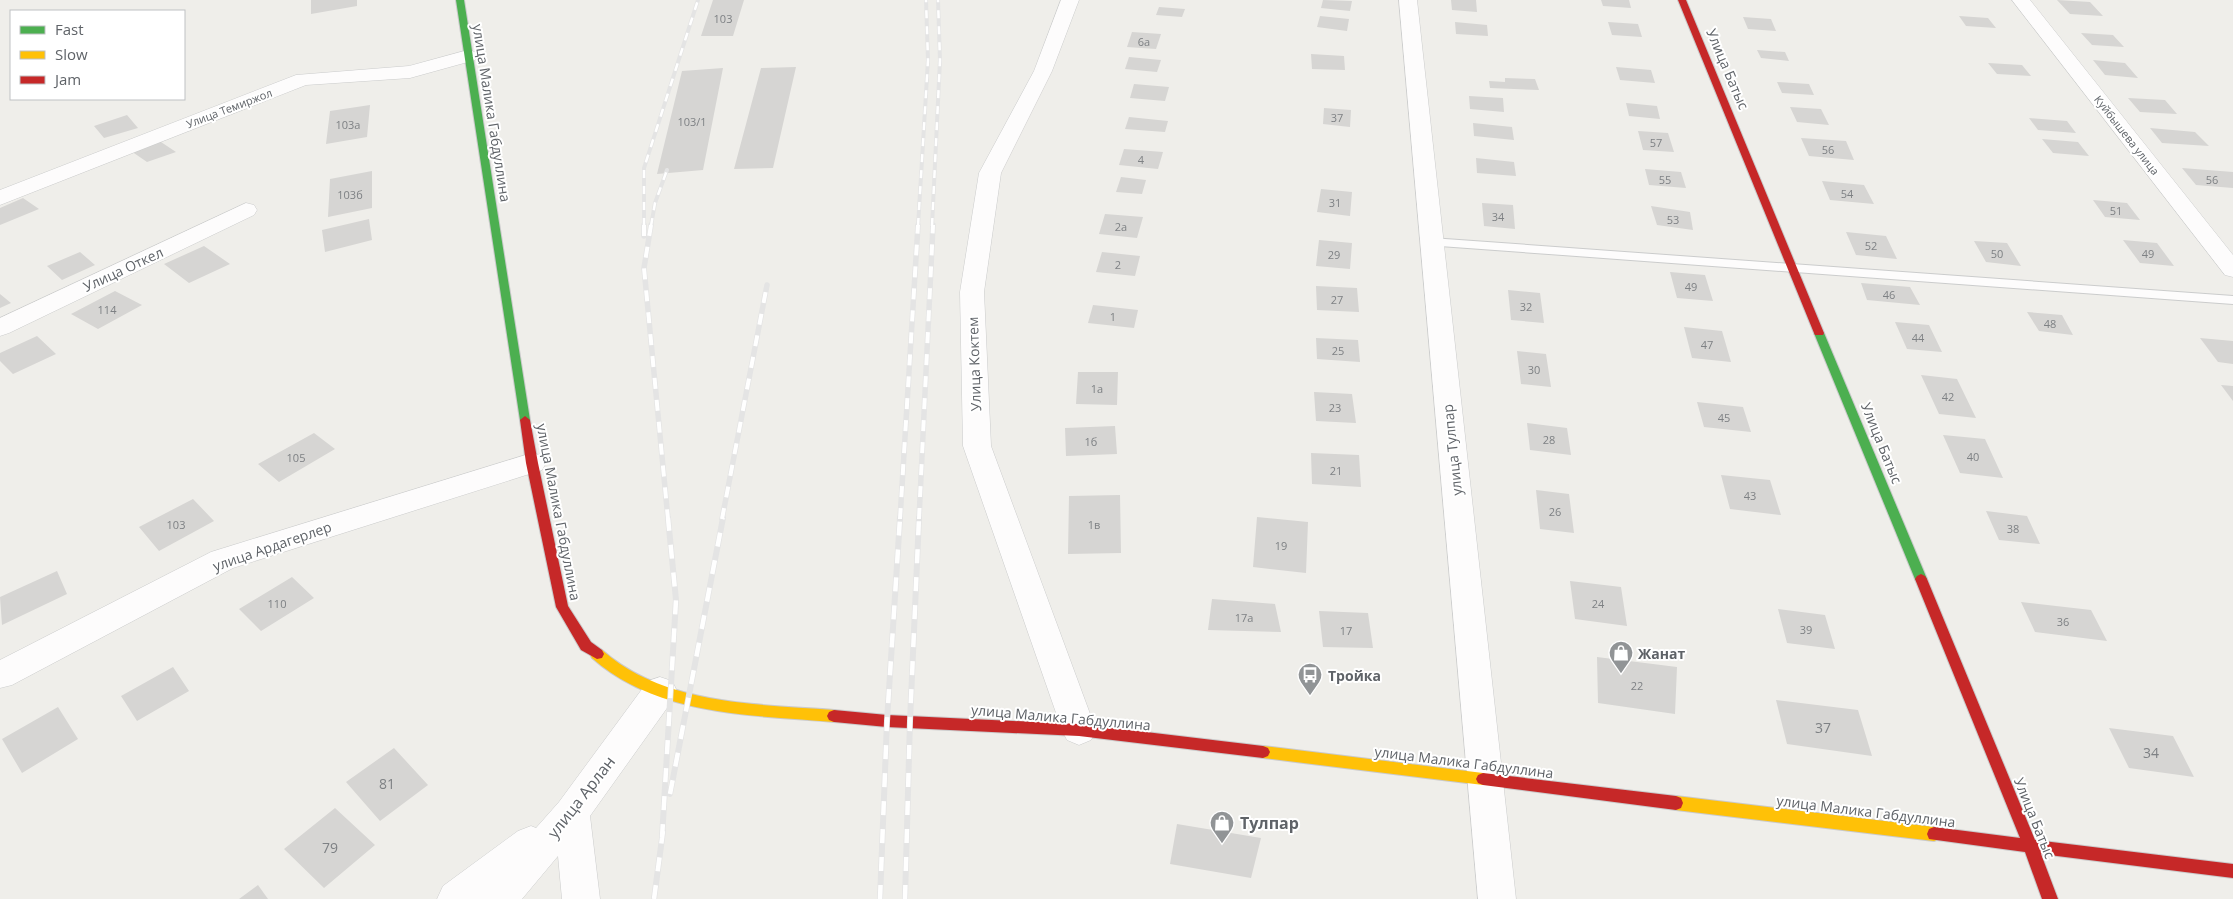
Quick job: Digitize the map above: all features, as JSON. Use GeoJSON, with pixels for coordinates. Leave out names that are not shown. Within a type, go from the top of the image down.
{"type":"FeatureCollection","features":[{"type":"Feature","properties":{"kind":"main road","name":"улица Малика Габдуллина"},"geometry":{"type":"LineString","coordinates":[[460,0],[532,463],[562,607],[586,646],[623,675],[660,690],[718,706],[887,721],[1079,730],[2233,871]]}},
{"type":"Feature","properties":{"kind":"main road","name":"Улица Батыс"},"geometry":{"type":"LineString","coordinates":[[1682,0],[2031,846],[2050,899]]}},
{"type":"Feature","properties":{"kind":"street","name":"Улица Коктем"},"geometry":{"type":"LineString","coordinates":[[1070,0],[1043,71],[990,173],[972,292],[977,446],[1079,730]]}},
{"type":"Feature","properties":{"kind":"street","name":"улица Тулпар"},"geometry":{"type":"LineString","coordinates":[[1408,0],[1497,899]]}},
{"type":"Feature","properties":{"kind":"street","name":"Куйбышева улица"},"geometry":{"type":"LineString","coordinates":[[2021,0],[2233,270]]}},
{"type":"Feature","properties":{"kind":"street","name":"Улица Темиржол"},"geometry":{"type":"LineString","coordinates":[[0,198],[303,79],[410,72],[468,56]]}},
{"type":"Feature","properties":{"kind":"street","name":"Улица Откел"},"geometry":{"type":"LineString","coordinates":[[0,328],[246,210]]}},
{"type":"Feature","properties":{"kind":"street","name":"улица Ардагерлер"},"geometry":{"type":"LineString","coordinates":[[0,675],[222,560],[532,463]]}},
{"type":"Feature","properties":{"kind":"street","name":"улица Арлан"},"geometry":{"type":"LineString","coordinates":[[498,899],[572,812],[660,690]]}},
{"type":"Feature","properties":{"kind":"street"},"geometry":{"type":"LineString","coordinates":[[456,899],[572,812]]}},
{"type":"Feature","properties":{"kind":"street"},"geometry":{"type":"LineString","coordinates":[[572,812],[581,899]]}},
{"type":"Feature","properties":{"kind":"lane"},"geometry":{"type":"LineString","coordinates":[[1431,242],[1794,270],[2233,300]]}},
{"type":"Feature","properties":{"kind":"building"},"geometry":{"type":"Polygon","coordinates":[[[311,0],[357,0],[357,6],[311,14],[311,0]]]}},
{"type":"Feature","properties":{"kind":"building"},"geometry":{"type":"Polygon","coordinates":[[[713,0],[744,0],[733,36],[701,36],[713,0]]]}},
{"type":"Feature","properties":{"kind":"building"},"geometry":{"type":"Polygon","coordinates":[[[1323,0],[1352,1],[1350,11],[1321,8],[1323,0]]]}},
{"type":"Feature","properties":{"kind":"building"},"geometry":{"type":"Polygon","coordinates":[[[1451,0],[1476,0],[1477,12],[1452,10],[1451,0]]]}},
{"type":"Feature","properties":{"kind":"building"},"geometry":{"type":"Polygon","coordinates":[[[1601,0],[1629,0],[1631,8],[1603,6],[1601,0]]]}},
{"type":"Feature","properties":{"kind":"building"},"geometry":{"type":"Polygon","coordinates":[[[2057,0],[2090,2],[2103,16],[2070,14],[2057,0]]]}},
{"type":"Feature","properties":{"kind":"building"},"geometry":{"type":"Polygon","coordinates":[[[1159,7],[1185,9],[1182,17],[1156,15],[1159,7]]]}},
{"type":"Feature","properties":{"kind":"building"},"geometry":{"type":"Polygon","coordinates":[[[1320,16],[1349,19],[1347,31],[1317,27],[1320,16]]]}},
{"type":"Feature","properties":{"kind":"building"},"geometry":{"type":"Polygon","coordinates":[[[1959,16],[1988,18],[1996,28],[1966,26],[1959,16]]]}},
{"type":"Feature","properties":{"kind":"building"},"geometry":{"type":"Polygon","coordinates":[[[1743,17],[1771,19],[1776,31],[1748,29],[1743,17]]]}},
{"type":"Feature","properties":{"kind":"building"},"geometry":{"type":"Polygon","coordinates":[[[1455,22],[1487,25],[1488,36],[1456,34],[1455,22]]]}},
{"type":"Feature","properties":{"kind":"building"},"geometry":{"type":"Polygon","coordinates":[[[1608,22],[1638,24],[1642,37],[1612,35],[1608,22]]]}},
{"type":"Feature","properties":{"kind":"building"},"geometry":{"type":"Polygon","coordinates":[[[1132,32],[1161,34],[1156,49],[1127,47],[1132,32]]]}},
{"type":"Feature","properties":{"kind":"building"},"geometry":{"type":"Polygon","coordinates":[[[2081,33],[2113,35],[2124,47],[2092,45],[2081,33]]]}},
{"type":"Feature","properties":{"kind":"building"},"geometry":{"type":"Polygon","coordinates":[[[1757,50],[1785,52],[1789,61],[1761,58],[1757,50]]]}},
{"type":"Feature","properties":{"kind":"building"},"geometry":{"type":"Polygon","coordinates":[[[1311,54],[1344,56],[1345,70],[1312,69],[1311,54]]]}},
{"type":"Feature","properties":{"kind":"building"},"geometry":{"type":"Polygon","coordinates":[[[1129,57],[1161,60],[1157,72],[1125,69],[1129,57]]]}},
{"type":"Feature","properties":{"kind":"building"},"geometry":{"type":"Polygon","coordinates":[[[2093,60],[2125,63],[2138,78],[2105,75],[2093,60]]]}},
{"type":"Feature","properties":{"kind":"building"},"geometry":{"type":"Polygon","coordinates":[[[1988,63],[2022,65],[2031,76],[1997,74],[1988,63]]]}},
{"type":"Feature","properties":{"kind":"building"},"geometry":{"type":"Polygon","coordinates":[[[796,67],[773,168],[734,169],[761,68],[796,67]]]}},
{"type":"Feature","properties":{"kind":"building"},"geometry":{"type":"Polygon","coordinates":[[[1616,67],[1651,70],[1655,83],[1620,80],[1616,67]]]}},
{"type":"Feature","properties":{"kind":"building"},"geometry":{"type":"Polygon","coordinates":[[[723,68],[703,170],[657,174],[682,71],[723,68]]]}},
{"type":"Feature","properties":{"kind":"building"},"geometry":{"type":"Polygon","coordinates":[[[1505,78],[1535,79],[1539,90],[1490,88],[1489,81],[1505,82],[1505,78]]]}},
{"type":"Feature","properties":{"kind":"building"},"geometry":{"type":"Polygon","coordinates":[[[1777,82],[1809,84],[1814,95],[1782,93],[1777,82]]]}},
{"type":"Feature","properties":{"kind":"building"},"geometry":{"type":"Polygon","coordinates":[[[1134,84],[1169,87],[1165,101],[1130,98],[1134,84]]]}},
{"type":"Feature","properties":{"kind":"building"},"geometry":{"type":"Polygon","coordinates":[[[1469,96],[1503,98],[1504,112],[1470,109],[1469,96]]]}},
{"type":"Feature","properties":{"kind":"building"},"geometry":{"type":"Polygon","coordinates":[[[2128,98],[2165,100],[2177,114],[2140,112],[2128,98]]]}},
{"type":"Feature","properties":{"kind":"building"},"geometry":{"type":"Polygon","coordinates":[[[1626,103],[1657,106],[1660,119],[1629,116],[1626,103]]]}},
{"type":"Feature","properties":{"kind":"building"},"geometry":{"type":"Polygon","coordinates":[[[370,105],[367,137],[326,144],[330,111],[370,105]]]}},
{"type":"Feature","properties":{"kind":"building"},"geometry":{"type":"Polygon","coordinates":[[[1790,107],[1821,109],[1829,125],[1797,122],[1790,107]]]}},
{"type":"Feature","properties":{"kind":"building"},"geometry":{"type":"Polygon","coordinates":[[[1324,108],[1351,110],[1350,127],[1323,124],[1324,108]]]}},
{"type":"Feature","properties":{"kind":"building"},"geometry":{"type":"Polygon","coordinates":[[[127,115],[138,128],[104,138],[94,126],[127,115]]]}},
{"type":"Feature","properties":{"kind":"building"},"geometry":{"type":"Polygon","coordinates":[[[1129,117],[1168,121],[1165,132],[1125,129],[1129,117]]]}},
{"type":"Feature","properties":{"kind":"building"},"geometry":{"type":"Polygon","coordinates":[[[2029,118],[2067,121],[2076,133],[2038,130],[2029,118]]]}},
{"type":"Feature","properties":{"kind":"building"},"geometry":{"type":"Polygon","coordinates":[[[1473,123],[1512,127],[1514,140],[1474,136],[1473,123]]]}},
{"type":"Feature","properties":{"kind":"building"},"geometry":{"type":"Polygon","coordinates":[[[2150,128],[2195,132],[2209,146],[2162,143],[2150,128]]]}},
{"type":"Feature","properties":{"kind":"building"},"geometry":{"type":"Polygon","coordinates":[[[1638,131],[1668,133],[1674,152],[1643,150],[1638,131]]]}},
{"type":"Feature","properties":{"kind":"building"},"geometry":{"type":"Polygon","coordinates":[[[1801,138],[1846,141],[1854,160],[1809,156],[1801,138]]]}},
{"type":"Feature","properties":{"kind":"building"},"geometry":{"type":"Polygon","coordinates":[[[2042,139],[2078,142],[2089,156],[2053,153],[2042,139]]]}},
{"type":"Feature","properties":{"kind":"building"},"geometry":{"type":"Polygon","coordinates":[[[158,140],[176,152],[147,162],[131,151],[158,140]]]}},
{"type":"Feature","properties":{"kind":"building"},"geometry":{"type":"Polygon","coordinates":[[[1124,149],[1163,152],[1158,169],[1119,165],[1124,149]]]}},
{"type":"Feature","properties":{"kind":"building"},"geometry":{"type":"Polygon","coordinates":[[[1476,158],[1514,162],[1516,176],[1477,173],[1476,158]]]}},
{"type":"Feature","properties":{"kind":"building"},"geometry":{"type":"Polygon","coordinates":[[[2182,168],[2233,172],[2233,188],[2196,185],[2182,168]]]}},
{"type":"Feature","properties":{"kind":"building"},"geometry":{"type":"Polygon","coordinates":[[[1645,169],[1681,172],[1686,188],[1649,185],[1645,169]]]}},
{"type":"Feature","properties":{"kind":"building"},"geometry":{"type":"Polygon","coordinates":[[[372,171],[372,208],[328,217],[330,179],[372,171]]]}},
{"type":"Feature","properties":{"kind":"building"},"geometry":{"type":"Polygon","coordinates":[[[1121,177],[1146,180],[1142,194],[1116,192],[1121,177]]]}},
{"type":"Feature","properties":{"kind":"building"},"geometry":{"type":"Polygon","coordinates":[[[1822,181],[1864,185],[1874,204],[1830,200],[1822,181]]]}},
{"type":"Feature","properties":{"kind":"building"},"geometry":{"type":"Polygon","coordinates":[[[1321,189],[1352,192],[1350,216],[1317,212],[1321,189]]]}},
{"type":"Feature","properties":{"kind":"building"},"geometry":{"type":"Polygon","coordinates":[[[23,198],[39,209],[0,225],[0,208],[23,198]]]}},
{"type":"Feature","properties":{"kind":"building"},"geometry":{"type":"Polygon","coordinates":[[[2093,200],[2127,203],[2140,220],[2105,217],[2093,200]]]}},
{"type":"Feature","properties":{"kind":"building"},"geometry":{"type":"Polygon","coordinates":[[[1482,203],[1513,205],[1515,229],[1484,226],[1482,203]]]}},
{"type":"Feature","properties":{"kind":"building"},"geometry":{"type":"Polygon","coordinates":[[[1651,206],[1690,212],[1693,230],[1657,225],[1651,206]]]}},
{"type":"Feature","properties":{"kind":"building"},"geometry":{"type":"Polygon","coordinates":[[[1105,214],[1143,217],[1137,238],[1099,234],[1105,214]]]}},
{"type":"Feature","properties":{"kind":"building"},"geometry":{"type":"Polygon","coordinates":[[[369,219],[372,240],[325,252],[322,230],[369,219]]]}},
{"type":"Feature","properties":{"kind":"building"},"geometry":{"type":"Polygon","coordinates":[[[1846,232],[1886,236],[1897,259],[1856,255],[1846,232]]]}},
{"type":"Feature","properties":{"kind":"building"},"geometry":{"type":"Polygon","coordinates":[[[1319,240],[1352,243],[1350,269],[1316,266],[1319,240]]]}},
{"type":"Feature","properties":{"kind":"building"},"geometry":{"type":"Polygon","coordinates":[[[2123,240],[2157,243],[2174,266],[2140,263],[2123,240]]]}},
{"type":"Feature","properties":{"kind":"building"},"geometry":{"type":"Polygon","coordinates":[[[1974,241],[2007,243],[2021,266],[1986,262],[1974,241]]]}},
{"type":"Feature","properties":{"kind":"building"},"geometry":{"type":"Polygon","coordinates":[[[204,246],[230,264],[189,283],[164,264],[204,246]]]}},
{"type":"Feature","properties":{"kind":"building"},"geometry":{"type":"Polygon","coordinates":[[[80,252],[95,265],[62,280],[47,266],[80,252]]]}},
{"type":"Feature","properties":{"kind":"building"},"geometry":{"type":"Polygon","coordinates":[[[1102,252],[1140,256],[1135,276],[1096,272],[1102,252]]]}},
{"type":"Feature","properties":{"kind":"building"},"geometry":{"type":"Polygon","coordinates":[[[1670,272],[1705,275],[1713,301],[1677,298],[1670,272]]]}},
{"type":"Feature","properties":{"kind":"building"},"geometry":{"type":"Polygon","coordinates":[[[1861,283],[1910,287],[1920,305],[1867,300],[1861,283]]]}},
{"type":"Feature","properties":{"kind":"building"},"geometry":{"type":"Polygon","coordinates":[[[1316,286],[1357,288],[1359,312],[1317,310],[1316,286]]]}},
{"type":"Feature","properties":{"kind":"building"},"geometry":{"type":"Polygon","coordinates":[[[1508,290],[1540,293],[1544,323],[1511,320],[1508,290]]]}},
{"type":"Feature","properties":{"kind":"building"},"geometry":{"type":"Polygon","coordinates":[[[115,291],[142,305],[98,329],[71,314],[115,291]]]}},
{"type":"Feature","properties":{"kind":"building"},"geometry":{"type":"Polygon","coordinates":[[[0,294],[11,303],[0,308],[0,294]]]}},
{"type":"Feature","properties":{"kind":"building"},"geometry":{"type":"Polygon","coordinates":[[[1093,305],[1138,310],[1134,328],[1088,323],[1093,305]]]}},
{"type":"Feature","properties":{"kind":"building"},"geometry":{"type":"Polygon","coordinates":[[[2027,312],[2062,315],[2073,335],[2039,331],[2027,312]]]}},
{"type":"Feature","properties":{"kind":"building"},"geometry":{"type":"Polygon","coordinates":[[[1895,322],[1929,325],[1942,352],[1907,349],[1895,322]]]}},
{"type":"Feature","properties":{"kind":"building"},"geometry":{"type":"Polygon","coordinates":[[[1684,327],[1722,331],[1731,362],[1692,358],[1684,327]]]}},
{"type":"Feature","properties":{"kind":"building"},"geometry":{"type":"Polygon","coordinates":[[[37,336],[56,354],[13,374],[0,361],[0,353],[37,336]]]}},
{"type":"Feature","properties":{"kind":"building"},"geometry":{"type":"Polygon","coordinates":[[[1316,338],[1358,340],[1360,362],[1317,359],[1316,338]]]}},
{"type":"Feature","properties":{"kind":"building"},"geometry":{"type":"Polygon","coordinates":[[[2200,338],[2233,341],[2233,364],[2218,362],[2200,338]]]}},
{"type":"Feature","properties":{"kind":"building"},"geometry":{"type":"Polygon","coordinates":[[[1517,351],[1546,354],[1551,387],[1521,384],[1517,351]]]}},
{"type":"Feature","properties":{"kind":"building"},"geometry":{"type":"Polygon","coordinates":[[[1078,372],[1118,372],[1117,405],[1076,404],[1078,372]]]}},
{"type":"Feature","properties":{"kind":"building"},"geometry":{"type":"Polygon","coordinates":[[[1921,375],[1957,379],[1976,418],[1939,414],[1921,375]]]}},
{"type":"Feature","properties":{"kind":"building"},"geometry":{"type":"Polygon","coordinates":[[[2221,385],[2233,386],[2233,401],[2221,385]]]}},
{"type":"Feature","properties":{"kind":"building"},"geometry":{"type":"Polygon","coordinates":[[[1314,392],[1352,394],[1356,423],[1316,421],[1314,392]]]}},
{"type":"Feature","properties":{"kind":"building"},"geometry":{"type":"Polygon","coordinates":[[[1697,402],[1743,407],[1751,432],[1704,427],[1697,402]]]}},
{"type":"Feature","properties":{"kind":"building"},"geometry":{"type":"Polygon","coordinates":[[[1527,423],[1567,428],[1571,455],[1530,450],[1527,423]]]}},
{"type":"Feature","properties":{"kind":"building"},"geometry":{"type":"Polygon","coordinates":[[[1115,426],[1117,454],[1066,456],[1065,428],[1115,426]]]}},
{"type":"Feature","properties":{"kind":"building"},"geometry":{"type":"Polygon","coordinates":[[[314,433],[335,449],[279,482],[258,464],[314,433]]]}},
{"type":"Feature","properties":{"kind":"building"},"geometry":{"type":"Polygon","coordinates":[[[1943,435],[1985,439],[2003,478],[1960,473],[1943,435]]]}},
{"type":"Feature","properties":{"kind":"building"},"geometry":{"type":"Polygon","coordinates":[[[1311,453],[1359,455],[1361,487],[1312,484],[1311,453]]]}},
{"type":"Feature","properties":{"kind":"building"},"geometry":{"type":"Polygon","coordinates":[[[1721,475],[1770,480],[1781,515],[1730,509],[1721,475]]]}},
{"type":"Feature","properties":{"kind":"building"},"geometry":{"type":"Polygon","coordinates":[[[1536,490],[1569,494],[1574,533],[1540,529],[1536,490]]]}},
{"type":"Feature","properties":{"kind":"building"},"geometry":{"type":"Polygon","coordinates":[[[1120,495],[1121,553],[1068,554],[1069,496],[1120,495]]]}},
{"type":"Feature","properties":{"kind":"building"},"geometry":{"type":"Polygon","coordinates":[[[193,499],[214,521],[159,551],[139,527],[193,499]]]}},
{"type":"Feature","properties":{"kind":"building"},"geometry":{"type":"Polygon","coordinates":[[[1986,511],[2027,516],[2040,544],[1999,540],[1986,511]]]}},
{"type":"Feature","properties":{"kind":"building"},"geometry":{"type":"Polygon","coordinates":[[[1257,517],[1308,522],[1306,573],[1253,567],[1257,517]]]}},
{"type":"Feature","properties":{"kind":"building"},"geometry":{"type":"Polygon","coordinates":[[[57,571],[67,594],[2,625],[0,597],[57,571]]]}},
{"type":"Feature","properties":{"kind":"building"},"geometry":{"type":"Polygon","coordinates":[[[292,577],[314,598],[261,631],[239,609],[292,577]]]}},
{"type":"Feature","properties":{"kind":"building"},"geometry":{"type":"Polygon","coordinates":[[[1570,581],[1621,587],[1627,626],[1575,619],[1570,581]]]}},
{"type":"Feature","properties":{"kind":"building"},"geometry":{"type":"Polygon","coordinates":[[[1212,599],[1275,604],[1281,632],[1208,630],[1212,599]]]}},
{"type":"Feature","properties":{"kind":"building"},"geometry":{"type":"Polygon","coordinates":[[[2021,602],[2091,610],[2107,641],[2035,632],[2021,602]]]}},
{"type":"Feature","properties":{"kind":"building"},"geometry":{"type":"Polygon","coordinates":[[[1778,609],[1825,615],[1835,649],[1787,643],[1778,609]]]}},
{"type":"Feature","properties":{"kind":"building"},"geometry":{"type":"Polygon","coordinates":[[[1319,611],[1368,613],[1373,648],[1323,647],[1319,611]]]}},
{"type":"Feature","properties":{"kind":"building"},"geometry":{"type":"Polygon","coordinates":[[[1597,657],[1677,667],[1675,714],[1598,703],[1597,657]]]}},
{"type":"Feature","properties":{"kind":"building"},"geometry":{"type":"Polygon","coordinates":[[[173,667],[189,691],[137,721],[121,696],[173,667]]]}},
{"type":"Feature","properties":{"kind":"building"},"geometry":{"type":"Polygon","coordinates":[[[1776,700],[1858,710],[1872,756],[1787,744],[1776,700]]]}},
{"type":"Feature","properties":{"kind":"building"},"geometry":{"type":"Polygon","coordinates":[[[58,707],[78,739],[22,773],[2,739],[58,707]]]}},
{"type":"Feature","properties":{"kind":"building"},"geometry":{"type":"Polygon","coordinates":[[[2109,728],[2173,736],[2194,777],[2129,768],[2109,728]]]}},
{"type":"Feature","properties":{"kind":"building"},"geometry":{"type":"Polygon","coordinates":[[[394,748],[428,785],[380,821],[346,782],[394,748]]]}},
{"type":"Feature","properties":{"kind":"building"},"geometry":{"type":"Polygon","coordinates":[[[335,808],[375,845],[324,888],[284,849],[335,808]]]}},
{"type":"Feature","properties":{"kind":"building"},"geometry":{"type":"Polygon","coordinates":[[[1177,824],[1261,838],[1251,878],[1170,864],[1177,824]]]}},
{"type":"Feature","properties":{"kind":"building"},"geometry":{"type":"Polygon","coordinates":[[[258,885],[268,899],[239,899],[258,885]]]}},
{"type":"Feature","properties":{"kind":"railway"},"geometry":{"type":"LineString","coordinates":[[644,236],[644,168],[698,0]]}},
{"type":"Feature","properties":{"kind":"railway"},"geometry":{"type":"LineString","coordinates":[[918,226],[928,60],[926,0]]}},
{"type":"Feature","properties":{"kind":"railway"},"geometry":{"type":"LineString","coordinates":[[932,226],[940,60],[938,0]]}},
{"type":"Feature","properties":{"kind":"railway"},"geometry":{"type":"LineString","coordinates":[[651,226],[655,203],[667,170]]}},
{"type":"Feature","properties":{"kind":"railway"},"geometry":{"type":"LineString","coordinates":[[651,225],[644,268],[668,519]]}},
{"type":"Feature","properties":{"kind":"railway"},"geometry":{"type":"LineString","coordinates":[[900,519],[918,225]]}},
{"type":"Feature","properties":{"kind":"railway"},"geometry":{"type":"LineString","coordinates":[[919,519],[933,225]]}},
{"type":"Feature","properties":{"kind":"railway"},"geometry":{"type":"LineString","coordinates":[[722,519],[767,285]]}},
{"type":"Feature","properties":{"kind":"railway"},"geometry":{"type":"LineString","coordinates":[[662,838],[676,600],[668,518]]}},
{"type":"Feature","properties":{"kind":"railway"},"geometry":{"type":"LineString","coordinates":[[670,794],[723,518]]}},
{"type":"Feature","properties":{"kind":"railway"},"geometry":{"type":"LineString","coordinates":[[880,899],[887,721],[900,518]]}},
{"type":"Feature","properties":{"kind":"railway"},"geometry":{"type":"LineString","coordinates":[[905,899],[910,721],[919,518]]}},
{"type":"Feature","properties":{"kind":"railway"},"geometry":{"type":"LineString","coordinates":[[654,899],[663,831]]}},
{"type":"Feature","properties":{"kind":"traffic: fast"},"geometry":{"type":"LineString","coordinates":[[460,0],[525,420]]}},
{"type":"Feature","properties":{"kind":"traffic: fast"},"geometry":{"type":"LineString","coordinates":[[1819,333],[1921,579]]}},
{"type":"Feature","properties":{"kind":"traffic: slow"},"geometry":{"type":"LineString","coordinates":[[597,654],[613,668],[648,687],[700,702],[753,710],[834,716]]}},
{"type":"Feature","properties":{"kind":"traffic: slow"},"geometry":{"type":"LineString","coordinates":[[1263,752],[1483,779]]}},
{"type":"Feature","properties":{"kind":"traffic: slow"},"geometry":{"type":"LineString","coordinates":[[1676,803],[1934,834]]}},
{"type":"Feature","properties":{"kind":"traffic: jam"},"geometry":{"type":"LineString","coordinates":[[1682,0],[1819,333]]}},
{"type":"Feature","properties":{"kind":"traffic: jam"},"geometry":{"type":"LineString","coordinates":[[525,420],[562,607],[586,646],[597,654]]}},
{"type":"Feature","properties":{"kind":"traffic: jam"},"geometry":{"type":"LineString","coordinates":[[1921,579],[2031,847],[2050,899]]}},
{"type":"Feature","properties":{"kind":"traffic: jam"},"geometry":{"type":"LineString","coordinates":[[834,716],[887,721],[1079,730],[1263,752]]}},
{"type":"Feature","properties":{"kind":"traffic: jam"},"geometry":{"type":"LineString","coordinates":[[1483,779],[1676,803]]}},
{"type":"Feature","properties":{"kind":"traffic: jam"},"geometry":{"type":"LineString","coordinates":[[1934,834],[2233,871]]}},
{"type":"Feature","properties":{"kind":"place","name":"Жанат"},"geometry":{"type":"Point","coordinates":[1621,674]}},
{"type":"Feature","properties":{"kind":"place","name":"Тройка"},"geometry":{"type":"Point","coordinates":[1310,696]}},
{"type":"Feature","properties":{"kind":"place","name":"Тулпар"},"geometry":{"type":"Point","coordinates":[1222,844]}}]}
